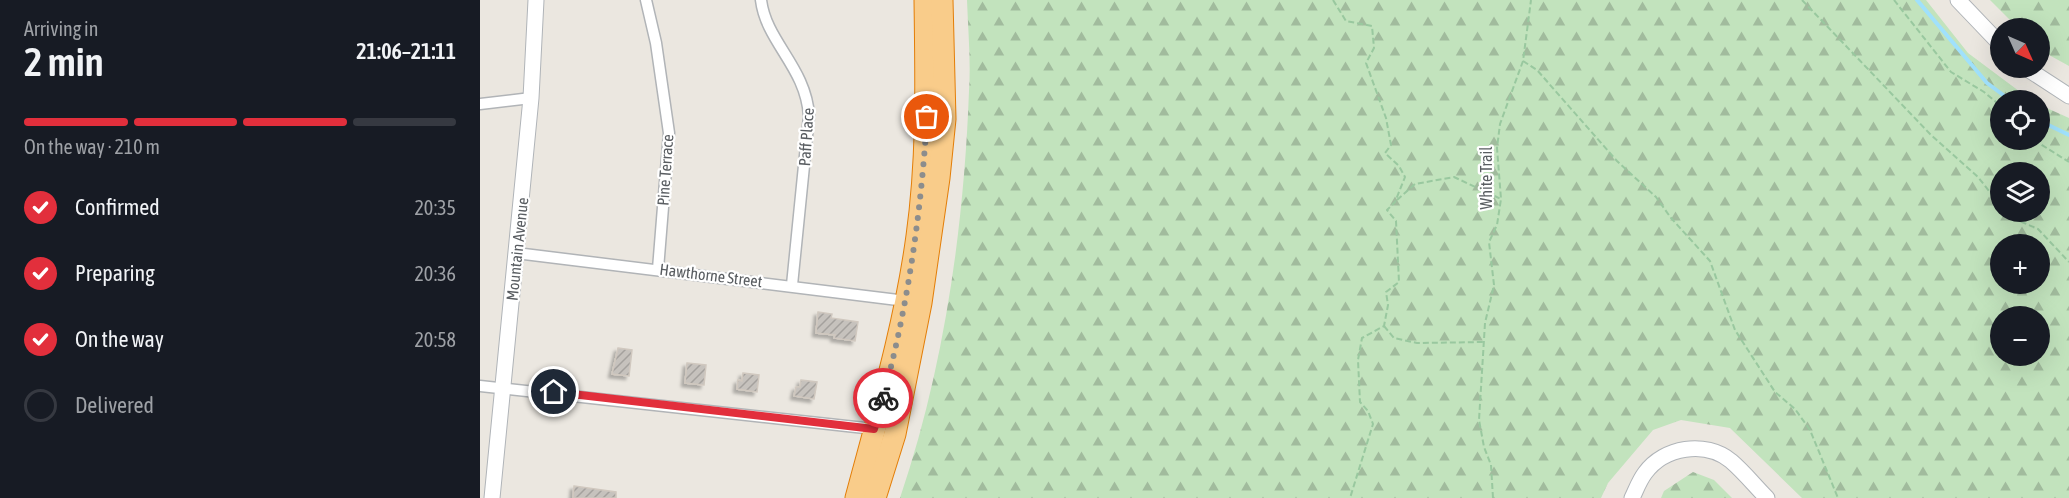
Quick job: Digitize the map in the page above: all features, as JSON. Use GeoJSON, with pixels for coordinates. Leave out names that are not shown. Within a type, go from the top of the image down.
{"type":"FeatureCollection","features":[{"type":"Feature","properties":{"kind":"highway"},"geometry":{"type":"LineString","coordinates":[[856,498],[906,301],[924,178],[927,117],[925,0]]}},
{"type":"Feature","properties":{"kind":"highway"},"geometry":{"type":"LineString","coordinates":[[875,498],[895,434],[921,303],[939,178],[945,119],[942,0]]}},
{"type":"Feature","properties":{"kind":"street","name":"Mountain Avenue"},"geometry":{"type":"LineString","coordinates":[[492,498],[531,98],[536,0]]}},
{"type":"Feature","properties":{"kind":"street","name":"Pine Terrace"},"geometry":{"type":"LineString","coordinates":[[646,0],[656,43],[669,133],[658,269]]}},
{"type":"Feature","properties":{"kind":"street","name":"Paff Place"},"geometry":{"type":"LineString","coordinates":[[761,0],[765,16],[796,69],[808,100],[809,116],[792,285]]}},
{"type":"Feature","properties":{"kind":"street"},"geometry":{"type":"LineString","coordinates":[[1958,0],[1990,33]]}},
{"type":"Feature","properties":{"kind":"street"},"geometry":{"type":"LineString","coordinates":[[2041,78],[2069,96]]}},
{"type":"Feature","properties":{"kind":"street"},"geometry":{"type":"LineString","coordinates":[[480,104],[531,98]]}},
{"type":"Feature","properties":{"kind":"street","name":"Hawthorne Street"},"geometry":{"type":"LineString","coordinates":[[516,253],[792,285],[906,301]]}},
{"type":"Feature","properties":{"kind":"street"},"geometry":{"type":"LineString","coordinates":[[480,386],[874,429]]}},
{"type":"Feature","properties":{"kind":"street"},"geometry":{"type":"LineString","coordinates":[[1632,498],[1645,473],[1664,456],[1688,448],[1707,450],[1730,460],[1767,498]]}},
{"type":"Feature","properties":{"kind":"path"},"geometry":{"type":"LineString","coordinates":[[1333,0],[1347,21],[1372,26],[1374,48],[1366,63],[1386,118],[1391,145],[1385,153],[1399,166],[1405,177],[1395,202]]}},
{"type":"Feature","properties":{"kind":"path","name":"White Trail"},"geometry":{"type":"LineString","coordinates":[[1493,498],[1491,465],[1484,447],[1479,420],[1485,323],[1494,285],[1489,242],[1497,225],[1501,199],[1497,148],[1500,124],[1523,61],[1531,0]]}},
{"type":"Feature","properties":{"kind":"path"},"geometry":{"type":"LineString","coordinates":[[1802,0],[1931,135],[1978,177],[1990,192]]}},
{"type":"Feature","properties":{"kind":"path"},"geometry":{"type":"LineString","coordinates":[[1894,0],[1951,72],[1990,97]]}},
{"type":"Feature","properties":{"kind":"path"},"geometry":{"type":"LineString","coordinates":[[1523,61],[1537,70],[1617,161],[1656,197],[1671,218],[1710,261],[1734,330],[1775,392],[1795,409],[1810,430],[1838,498]]}},
{"type":"Feature","properties":{"kind":"path"},"geometry":{"type":"LineString","coordinates":[[2050,150],[2069,162]]}},
{"type":"Feature","properties":{"kind":"path"},"geometry":{"type":"LineString","coordinates":[[1384,326],[1388,305],[1386,292],[1399,282],[1396,221],[1387,210],[1415,184],[1455,177],[1501,199]]}},
{"type":"Feature","properties":{"kind":"path"},"geometry":{"type":"LineString","coordinates":[[2022,222],[2038,229],[2069,262]]}},
{"type":"Feature","properties":{"kind":"path"},"geometry":{"type":"LineString","coordinates":[[1384,326],[1394,338],[1417,344],[1485,342]]}},
{"type":"Feature","properties":{"kind":"path"},"geometry":{"type":"LineString","coordinates":[[1350,498],[1373,424],[1368,411],[1360,402],[1358,360],[1362,338],[1384,326]]}},
{"type":"Feature","properties":{"kind":"green space"},"geometry":{"type":"Polygon","coordinates":[[[967,0],[1926,0],[1968,53],[1990,69],[1990,78],[2002,78],[2018,90],[1990,90],[1990,150],[2050,150],[2050,109],[2069,118],[2069,498],[1802,498],[1730,428],[1681,420],[1653,430],[1608,483],[1601,498],[900,498],[929,399],[949,297],[962,194],[970,57],[967,0]]]}},
{"type":"Feature","properties":{"kind":"green space"},"geometry":{"type":"Polygon","coordinates":[[[1990,0],[2069,0],[2069,66],[2050,56],[2050,18],[2008,18],[1990,0]]]}},
{"type":"Feature","properties":{"kind":"green space"},"geometry":{"type":"Polygon","coordinates":[[[1693,472],[1714,480],[1732,498],[1661,498],[1664,491],[1693,472]]]}},
{"type":"Feature","properties":{"kind":"building"},"geometry":{"type":"Polygon","coordinates":[[[818,312],[832,314],[831,318],[858,322],[855,341],[834,338],[835,335],[816,333],[818,312]]]}},
{"type":"Feature","properties":{"kind":"building"},"geometry":{"type":"Polygon","coordinates":[[[618,348],[632,350],[629,376],[612,374],[618,348]]]}},
{"type":"Feature","properties":{"kind":"building"},"geometry":{"type":"Polygon","coordinates":[[[687,363],[706,365],[704,385],[685,383],[687,363]]]}},
{"type":"Feature","properties":{"kind":"building"},"geometry":{"type":"Polygon","coordinates":[[[743,373],[759,375],[757,392],[737,389],[738,380],[742,381],[743,373]]]}},
{"type":"Feature","properties":{"kind":"building"},"geometry":{"type":"Polygon","coordinates":[[[801,380],[817,382],[814,399],[794,396],[796,387],[800,387],[801,380]]]}},
{"type":"Feature","properties":{"kind":"building"},"geometry":{"type":"Polygon","coordinates":[[[574,486],[616,492],[616,498],[573,498],[574,486]]]}},
{"type":"Feature","properties":{"kind":"waterway"},"geometry":{"type":"LineString","coordinates":[[1917,0],[1987,83],[1996,90]]}},
{"type":"Feature","properties":{"kind":"waterway"},"geometry":{"type":"LineString","coordinates":[[2050,126],[2069,135]]}},
{"type":"Feature","properties":{"kind":"way so far"},"geometry":{"type":"LineString","coordinates":[[883,398],[906,301],[917,238],[924,178],[927,117]]}},
{"type":"Feature","properties":{"kind":"route"},"geometry":{"type":"LineString","coordinates":[[554,392],[874,429],[883,398]]}}]}
